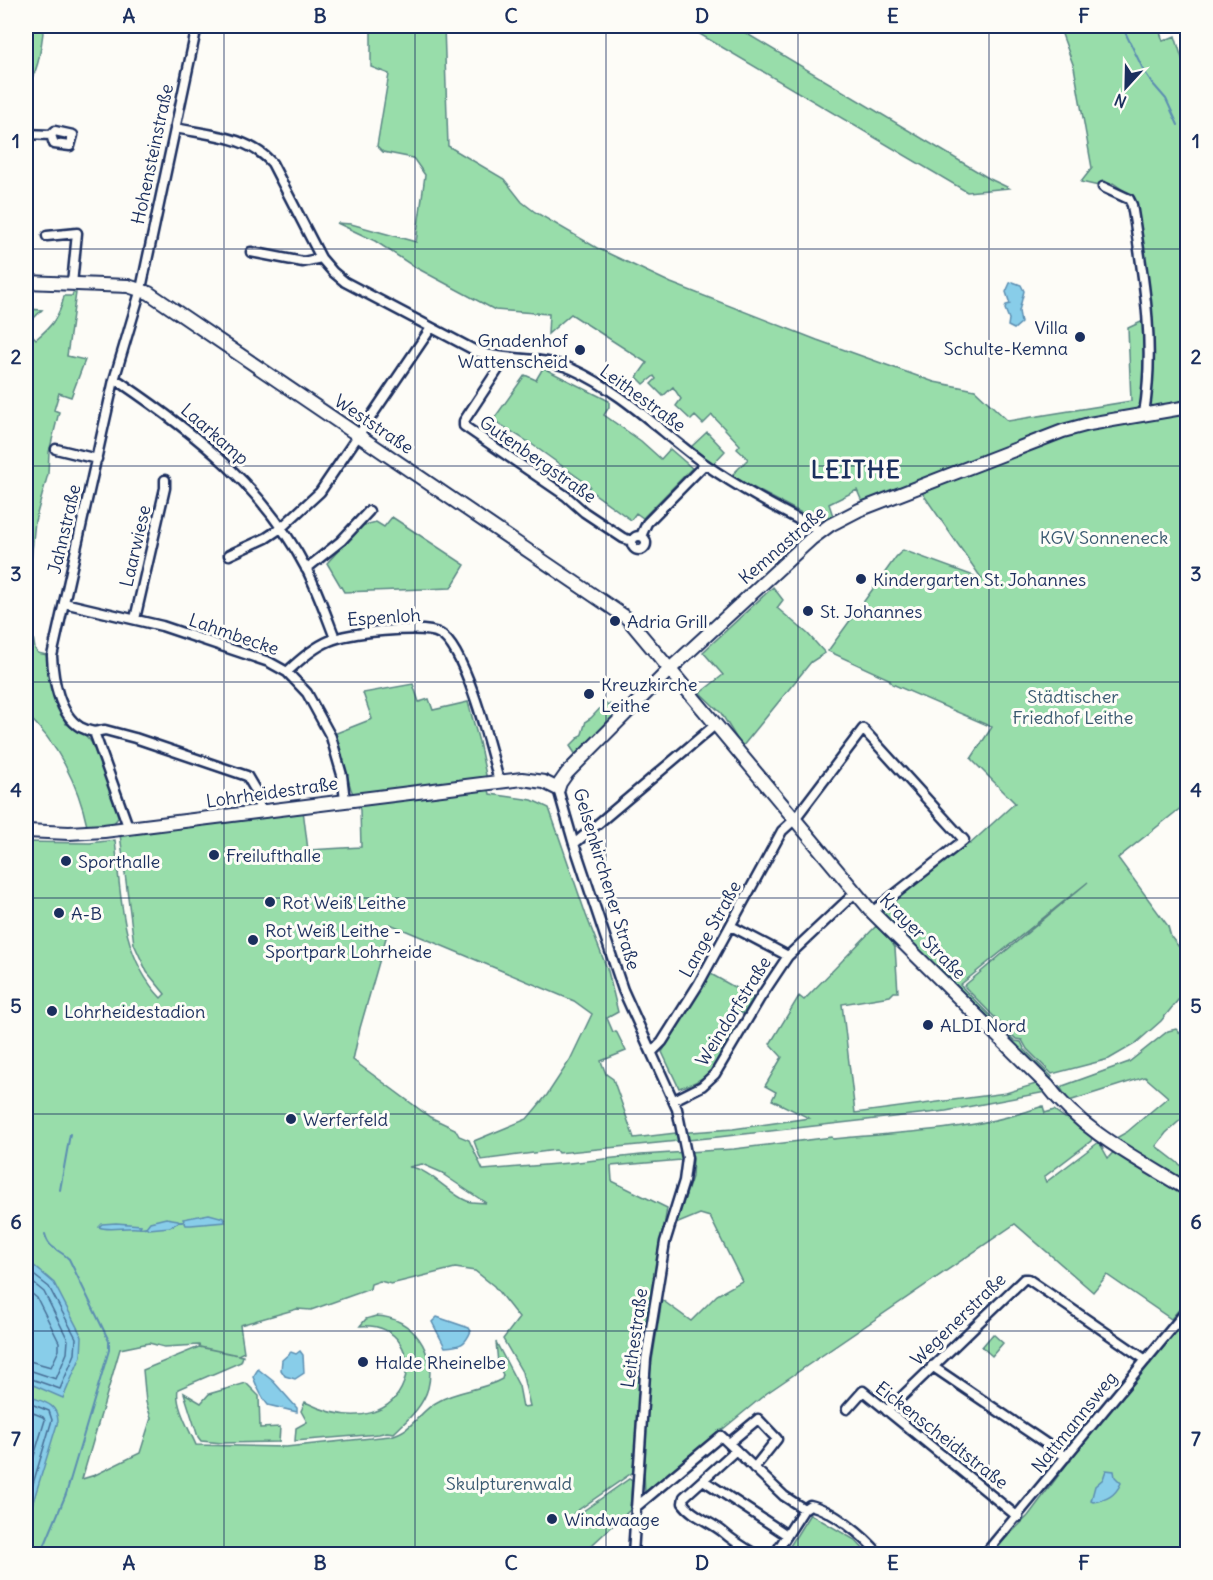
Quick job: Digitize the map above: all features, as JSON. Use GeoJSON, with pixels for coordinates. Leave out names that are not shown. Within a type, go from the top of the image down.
{"type":"FeatureCollection","features":[{"type":"Feature","properties":{"kind":"street","name":"Hohensteinstraße"},"geometry":{"type":"LineString","coordinates":[[141,289],[196,26]]}},
{"type":"Feature","properties":{"kind":"street","name":"Leithestraße"},"geometry":{"type":"LineString","coordinates":[[175,128],[248,143],[264,153],[272,163],[321,258],[345,282],[478,351],[501,357],[551,362],[590,379],[629,403],[705,464],[765,503],[821,531]]}},
{"type":"Feature","properties":{"kind":"street"},"geometry":{"type":"LineString","coordinates":[[26,134],[51,135]]}},
{"type":"Feature","properties":{"kind":"street"},"geometry":{"type":"LineString","coordinates":[[1103,187],[1129,200],[1132,205],[1148,315],[1149,370],[1144,414]]}},
{"type":"Feature","properties":{"kind":"street"},"geometry":{"type":"LineString","coordinates":[[47,236],[77,233],[72,284]]}},
{"type":"Feature","properties":{"kind":"street"},"geometry":{"type":"LineString","coordinates":[[251,252],[303,262],[321,258]]}},
{"type":"Feature","properties":{"kind":"street","name":"Weststraße"},"geometry":{"type":"LineString","coordinates":[[26,282],[128,286],[141,289],[627,618],[669,670]]}},
{"type":"Feature","properties":{"kind":"street","name":"Jahnstraße"},"geometry":{"type":"LineString","coordinates":[[141,289],[114,380],[52,656],[59,698],[79,727],[94,732],[105,730],[135,738],[247,776],[257,793],[260,811]]}},
{"type":"Feature","properties":{"kind":"street"},"geometry":{"type":"LineString","coordinates":[[230,555],[258,543],[281,528],[320,492],[431,328]]}},
{"type":"Feature","properties":{"kind":"street","name":"Gutenbergstraße"},"geometry":{"type":"LineString","coordinates":[[501,357],[499,368],[464,421],[464,426],[566,496],[584,512],[623,538],[632,541]]}},
{"type":"Feature","properties":{"kind":"street","name":"Laarkamp"},"geometry":{"type":"LineString","coordinates":[[114,380],[152,404],[208,446],[256,495],[281,528],[306,569],[335,638]]}},
{"type":"Feature","properties":{"kind":"street","name":"Kemnastraße"},"geometry":{"type":"LineString","coordinates":[[669,670],[821,531],[859,510],[1046,437],[1089,424],[1188,407]]}},
{"type":"Feature","properties":{"kind":"street"},"geometry":{"type":"LineString","coordinates":[[56,449],[97,459]]}},
{"type":"Feature","properties":{"kind":"street"},"geometry":{"type":"LineString","coordinates":[[641,536],[646,541],[645,547],[642,550],[635,549],[632,541],[641,536],[647,524],[705,464]]}},
{"type":"Feature","properties":{"kind":"street","name":"Laarwiese"},"geometry":{"type":"LineString","coordinates":[[135,619],[165,480]]}},
{"type":"Feature","properties":{"kind":"street"},"geometry":{"type":"LineString","coordinates":[[306,569],[341,541],[369,512]]}},
{"type":"Feature","properties":{"kind":"street","name":"Lahmbecke"},"geometry":{"type":"LineString","coordinates":[[63,603],[135,619],[269,662],[287,672],[307,693],[331,738],[342,775],[345,800]]}},
{"type":"Feature","properties":{"kind":"street","name":"Espenloh"},"geometry":{"type":"LineString","coordinates":[[287,672],[313,649],[335,638],[391,630],[431,631],[442,635],[450,643],[466,677],[485,729],[499,781]]}},
{"type":"Feature","properties":{"kind":"street","name":"Krayer Straße"},"geometry":{"type":"LineString","coordinates":[[669,670],[872,912],[1048,1086],[1067,1109],[1114,1143],[1188,1190]]}},
{"type":"Feature","properties":{"kind":"street","name":"Gelsenkirchener Straße"},"geometry":{"type":"LineString","coordinates":[[669,670],[560,784],[574,844],[623,990],[674,1100],[682,1130]]}},
{"type":"Feature","properties":{"kind":"street"},"geometry":{"type":"LineString","coordinates":[[574,844],[715,724]]}},
{"type":"Feature","properties":{"kind":"street","name":"Lange Straße"},"geometry":{"type":"LineString","coordinates":[[652,1052],[662,1042],[688,1002],[782,831],[794,820],[863,729],[964,840],[872,912]]}},
{"type":"Feature","properties":{"kind":"street"},"geometry":{"type":"LineString","coordinates":[[94,732],[129,829]]}},
{"type":"Feature","properties":{"kind":"street","name":"Lohrheidestraße"},"geometry":{"type":"LineString","coordinates":[[26,831],[69,833],[129,829],[499,781],[522,779],[560,784]]}},
{"type":"Feature","properties":{"kind":"street","name":"Weindorfstraße"},"geometry":{"type":"LineString","coordinates":[[674,1100],[702,1086],[715,1074],[788,956],[855,893]]}},
{"type":"Feature","properties":{"kind":"street","name":"Weindorfstraße"},"geometry":{"type":"LineString","coordinates":[[731,926],[788,956]]}},
{"type":"Feature","properties":{"kind":"street","name":"Leithestraße"},"geometry":{"type":"LineString","coordinates":[[633,1554],[641,1410],[649,1342],[665,1242],[686,1174],[687,1158],[682,1130]]}},
{"type":"Feature","properties":{"kind":"street","name":"Wegenerstraße"},"geometry":{"type":"LineString","coordinates":[[887,1411],[1024,1279],[1028,1279],[1146,1360]]}},
{"type":"Feature","properties":{"kind":"street","name":"Nattmannsweg"},"geometry":{"type":"LineString","coordinates":[[985,1554],[1018,1517],[1188,1309]]}},
{"type":"Feature","properties":{"kind":"street"},"geometry":{"type":"LineString","coordinates":[[932,1366],[1066,1457]]}},
{"type":"Feature","properties":{"kind":"street","name":"Eickenscheidtstraße"},"geometry":{"type":"LineString","coordinates":[[847,1409],[863,1391],[1018,1517]]}},
{"type":"Feature","properties":{"kind":"street"},"geometry":{"type":"LineString","coordinates":[[729,1443],[758,1419],[777,1439],[754,1467]]}},
{"type":"Feature","properties":{"kind":"street"},"geometry":{"type":"LineString","coordinates":[[636,1508],[721,1436],[784,1496],[804,1509]]}},
{"type":"Feature","properties":{"kind":"street"},"geometry":{"type":"LineString","coordinates":[[736,1450],[684,1497],[685,1507],[755,1554]]}},
{"type":"Feature","properties":{"kind":"street"},"geometry":{"type":"LineString","coordinates":[[703,1480],[787,1536]]}},
{"type":"Feature","properties":{"kind":"street"},"geometry":{"type":"LineString","coordinates":[[775,1554],[804,1509],[810,1505],[859,1534],[879,1554]]}},
{"type":"Feature","properties":{"kind":"green space"},"geometry":{"type":"Polygon","coordinates":[[[26,26],[44,26],[37,66],[26,86],[26,26]]]}},
{"type":"Feature","properties":{"kind":"green space"},"geometry":{"type":"Polygon","coordinates":[[[371,26],[444,26],[448,146],[504,179],[522,202],[535,212],[597,248],[671,283],[817,340],[934,382],[975,390],[1008,421],[1131,401],[1128,328],[1152,317],[1133,197],[1113,183],[1103,187],[1081,182],[1092,168],[1074,67],[1059,26],[1158,26],[1163,41],[1175,36],[1188,77],[1187,803],[1118,858],[1168,926],[1171,937],[1187,957],[1187,989],[1161,1021],[1135,1044],[1109,1059],[1052,1074],[1027,1049],[1022,1040],[1016,1039],[964,986],[1088,882],[960,985],[1015,1041],[1021,1042],[1025,1050],[1052,1077],[1051,1079],[881,911],[968,842],[970,844],[1015,803],[971,759],[992,727],[892,684],[889,679],[828,651],[903,550],[982,579],[916,484],[863,504],[857,490],[829,504],[833,516],[817,521],[731,476],[748,459],[737,449],[740,445],[712,415],[703,424],[695,416],[691,420],[676,406],[681,399],[673,387],[663,396],[651,384],[656,379],[654,376],[644,384],[637,377],[647,363],[571,314],[548,334],[549,314],[495,310],[413,266],[375,241],[337,223],[351,224],[416,242],[425,175],[413,158],[383,152],[377,146],[389,74],[371,67],[371,26]]]}},
{"type":"Feature","properties":{"kind":"green space"},"geometry":{"type":"Polygon","coordinates":[[[686,26],[734,26],[990,179],[1009,188],[967,192],[686,26]]]}},
{"type":"Feature","properties":{"kind":"green space"},"geometry":{"type":"Polygon","coordinates":[[[76,293],[67,356],[85,360],[71,397],[59,393],[54,410],[59,412],[49,452],[48,474],[35,521],[27,602],[35,649],[38,653],[47,655],[51,685],[66,724],[78,729],[95,748],[107,774],[119,812],[113,824],[87,826],[78,795],[65,765],[47,737],[26,714],[26,334],[36,339],[41,335],[57,315],[64,296],[72,296],[76,293]]]}},
{"type":"Feature","properties":{"kind":"green space"},"geometry":{"type":"Polygon","coordinates":[[[26,294],[29,294],[28,309],[42,310],[27,325],[29,329],[26,332],[26,294]]]}},
{"type":"Feature","properties":{"kind":"green space"},"geometry":{"type":"Polygon","coordinates":[[[543,368],[609,401],[609,407],[604,415],[641,441],[661,459],[670,449],[692,468],[643,518],[636,513],[631,520],[588,489],[590,486],[493,420],[525,375],[536,380],[543,368]]]}},
{"type":"Feature","properties":{"kind":"green space"},"geometry":{"type":"Polygon","coordinates":[[[707,432],[725,451],[712,465],[690,448],[707,432]]]}},
{"type":"Feature","properties":{"kind":"green space"},"geometry":{"type":"Polygon","coordinates":[[[392,517],[465,565],[451,588],[344,592],[327,563],[361,526],[376,522],[384,527],[392,517]]]}},
{"type":"Feature","properties":{"kind":"green space"},"geometry":{"type":"Polygon","coordinates":[[[773,587],[783,600],[777,608],[808,634],[825,653],[811,662],[742,747],[721,713],[700,693],[723,675],[703,652],[773,587]]]}},
{"type":"Feature","properties":{"kind":"green space","name":"Skulpturenwald"},"geometry":{"type":"Polygon","coordinates":[[[413,684],[419,702],[429,699],[433,710],[468,702],[490,794],[532,800],[549,808],[608,971],[618,1012],[607,1018],[626,1051],[601,1061],[606,1074],[613,1079],[634,1138],[733,1129],[809,1118],[772,1100],[776,1092],[765,1086],[782,1057],[770,1044],[799,996],[804,1000],[876,926],[895,948],[898,992],[890,996],[842,1004],[855,1113],[1006,1093],[1039,1083],[1046,1092],[946,1111],[558,1153],[556,1150],[481,1160],[474,1141],[527,1119],[547,1095],[570,1060],[592,1014],[574,1001],[390,924],[353,1060],[430,1117],[455,1129],[459,1136],[469,1140],[483,1170],[734,1149],[832,1137],[833,1139],[966,1126],[1043,1106],[1045,1113],[1054,1110],[1065,1118],[1072,1119],[1093,1135],[1091,1141],[1044,1177],[1046,1182],[1099,1142],[1108,1158],[1118,1147],[1111,1141],[1127,1132],[1168,1097],[1145,1077],[1069,1101],[1060,1087],[1129,1062],[1168,1031],[1176,1029],[1181,1034],[1187,1031],[1187,1114],[1166,1133],[1156,1146],[1187,1170],[1187,1300],[1171,1319],[1107,1275],[1093,1292],[1015,1224],[767,1393],[645,1493],[649,1379],[662,1300],[691,1321],[717,1295],[742,1281],[710,1217],[700,1214],[676,1224],[692,1177],[693,1159],[611,1166],[612,1181],[667,1208],[645,1343],[633,1472],[574,1513],[576,1516],[629,1479],[632,1481],[630,1510],[582,1554],[26,1554],[26,842],[90,843],[115,840],[121,903],[130,944],[147,981],[161,998],[165,994],[147,972],[134,944],[120,834],[303,810],[308,850],[361,847],[360,810],[334,734],[372,719],[363,693],[413,684]],[[422,1164],[409,1167],[431,1176],[460,1198],[471,1202],[486,1203],[445,1174],[422,1164]],[[455,1268],[391,1284],[380,1281],[371,1284],[370,1289],[311,1310],[297,1309],[240,1325],[244,1352],[238,1355],[243,1356],[241,1362],[178,1389],[181,1410],[196,1445],[286,1447],[390,1436],[411,1425],[439,1401],[502,1379],[496,1342],[519,1386],[523,1407],[530,1406],[522,1372],[503,1339],[519,1318],[494,1286],[475,1271],[455,1268]],[[149,1343],[120,1349],[82,1479],[140,1453],[151,1418],[146,1402],[143,1370],[199,1347],[234,1354],[199,1345],[164,1347],[149,1343]]]}},
{"type":"Feature","properties":{"kind":"green space"},"geometry":{"type":"Polygon","coordinates":[[[605,703],[608,706],[610,704],[617,712],[576,755],[570,746],[582,734],[586,721],[605,703]]]}},
{"type":"Feature","properties":{"kind":"green space"},"geometry":{"type":"Polygon","coordinates":[[[709,973],[754,998],[743,1014],[738,1011],[730,1026],[736,1032],[714,1068],[700,1079],[679,1088],[662,1052],[709,973]]]}},
{"type":"Feature","properties":{"kind":"green space"},"geometry":{"type":"Polygon","coordinates":[[[376,1316],[401,1323],[419,1339],[429,1362],[430,1375],[426,1395],[414,1413],[394,1433],[295,1441],[296,1428],[307,1422],[301,1411],[305,1402],[342,1414],[372,1413],[392,1401],[404,1383],[407,1362],[400,1344],[385,1330],[360,1326],[366,1319],[376,1316]]]}},
{"type":"Feature","properties":{"kind":"green space"},"geometry":{"type":"Polygon","coordinates":[[[1187,1318],[1187,1554],[990,1554],[1028,1516],[1073,1456],[1187,1318]]]}},
{"type":"Feature","properties":{"kind":"green space"},"geometry":{"type":"Polygon","coordinates":[[[993,1334],[1003,1343],[992,1356],[982,1347],[993,1334]]]}},
{"type":"Feature","properties":{"kind":"green space"},"geometry":{"type":"Polygon","coordinates":[[[246,1383],[259,1396],[260,1428],[280,1427],[279,1442],[201,1441],[184,1393],[201,1403],[209,1394],[246,1383]]]}},
{"type":"Feature","properties":{"kind":"green space"},"geometry":{"type":"Polygon","coordinates":[[[810,1514],[855,1540],[868,1554],[785,1554],[810,1514]]]}},
{"type":"Feature","properties":{"kind":"water"},"geometry":{"type":"Polygon","coordinates":[[[1010,283],[1021,285],[1024,291],[1019,311],[1021,323],[1014,329],[1008,326],[1009,319],[1005,309],[1006,305],[1010,304],[1006,292],[1010,283]]]}},
{"type":"Feature","properties":{"kind":"water"},"geometry":{"type":"Polygon","coordinates":[[[209,1214],[224,1218],[225,1222],[186,1225],[183,1219],[209,1214]]]}},
{"type":"Feature","properties":{"kind":"water"},"geometry":{"type":"Polygon","coordinates":[[[166,1218],[179,1222],[170,1227],[149,1229],[146,1227],[150,1222],[166,1218]]]}},
{"type":"Feature","properties":{"kind":"water"},"geometry":{"type":"Polygon","coordinates":[[[102,1224],[141,1225],[140,1228],[106,1229],[99,1227],[102,1224]]]}},
{"type":"Feature","properties":{"kind":"water"},"geometry":{"type":"Polygon","coordinates":[[[26,1263],[33,1265],[54,1283],[82,1337],[81,1356],[63,1398],[26,1382],[26,1263]]]}},
{"type":"Feature","properties":{"kind":"water"},"geometry":{"type":"Polygon","coordinates":[[[437,1317],[469,1328],[471,1331],[467,1339],[459,1345],[445,1347],[432,1322],[437,1317]]]}},
{"type":"Feature","properties":{"kind":"water"},"geometry":{"type":"Polygon","coordinates":[[[300,1351],[303,1355],[304,1373],[295,1379],[285,1376],[281,1370],[282,1360],[291,1352],[296,1354],[300,1351]]]}},
{"type":"Feature","properties":{"kind":"water"},"geometry":{"type":"Polygon","coordinates":[[[258,1369],[273,1381],[297,1408],[297,1412],[268,1405],[253,1377],[258,1369]]]}},
{"type":"Feature","properties":{"kind":"water"},"geometry":{"type":"Polygon","coordinates":[[[26,1395],[52,1406],[58,1421],[30,1512],[26,1514],[26,1395]]]}},
{"type":"Feature","properties":{"kind":"water"},"geometry":{"type":"Polygon","coordinates":[[[1106,1470],[1114,1471],[1115,1477],[1121,1483],[1110,1497],[1093,1502],[1091,1501],[1095,1486],[1103,1479],[1106,1470]]]}},
{"type":"Feature","properties":{"kind":"waterway"},"geometry":{"type":"LineString","coordinates":[[1122,26],[1144,71],[1166,99],[1178,125]]}},
{"type":"Feature","properties":{"kind":"waterway"},"geometry":{"type":"LineString","coordinates":[[1185,140],[1188,145]]}},
{"type":"Feature","properties":{"kind":"waterway"},"geometry":{"type":"LineString","coordinates":[[60,1190],[70,1134]]}},
{"type":"Feature","properties":{"kind":"waterway"},"geometry":{"type":"LineString","coordinates":[[140,1228],[146,1227]]}},
{"type":"Feature","properties":{"kind":"waterway"},"geometry":{"type":"LineString","coordinates":[[41,1554],[66,1494],[109,1350],[109,1341],[69,1259],[51,1246],[45,1234]]}},
{"type":"Feature","properties":{"kind":"waterway"},"geometry":{"type":"LineString","coordinates":[[26,1549],[34,1554]]}},
{"type":"Feature","properties":{"kind":"place","name":"Villa Schulte-Kemna"},"geometry":{"type":"Point","coordinates":[1080,337]}},
{"type":"Feature","properties":{"kind":"place","name":"Gnadenhof Wattenscheid"},"geometry":{"type":"Point","coordinates":[580,350]}},
{"type":"Feature","properties":{"kind":"place","name":"Kindergarten St. Johannes"},"geometry":{"type":"Point","coordinates":[861,579]}},
{"type":"Feature","properties":{"kind":"place","name":"St. Johannes"},"geometry":{"type":"Point","coordinates":[808,611]}},
{"type":"Feature","properties":{"kind":"place","name":"Adria Grill"},"geometry":{"type":"Point","coordinates":[615,621]}},
{"type":"Feature","properties":{"kind":"place","name":"Kreuzkirche Leithe"},"geometry":{"type":"Point","coordinates":[589,694]}},
{"type":"Feature","properties":{"kind":"place","name":"Freilufthalle"},"geometry":{"type":"Point","coordinates":[214,855]}},
{"type":"Feature","properties":{"kind":"place","name":"Sporthalle"},"geometry":{"type":"Point","coordinates":[66,861]}},
{"type":"Feature","properties":{"kind":"place","name":"Rot Weiß Leithe"},"geometry":{"type":"Point","coordinates":[270,902]}},
{"type":"Feature","properties":{"kind":"place","name":"A-B"},"geometry":{"type":"Point","coordinates":[59,913]}},
{"type":"Feature","properties":{"kind":"place","name":"Rot Weiß Leithe - Sportpark Lohrheide"},"geometry":{"type":"Point","coordinates":[253,940]}},
{"type":"Feature","properties":{"kind":"place","name":"Lohrheidestadion"},"geometry":{"type":"Point","coordinates":[52,1011]}},
{"type":"Feature","properties":{"kind":"place","name":"ALDI Nord"},"geometry":{"type":"Point","coordinates":[928,1025]}},
{"type":"Feature","properties":{"kind":"place","name":"Werferfeld"},"geometry":{"type":"Point","coordinates":[291,1119]}},
{"type":"Feature","properties":{"kind":"place","name":"Halde Rheinelbe"},"geometry":{"type":"Point","coordinates":[363,1362]}},
{"type":"Feature","properties":{"kind":"place","name":"Windwaage"},"geometry":{"type":"Point","coordinates":[552,1519]}},
{"type":"Feature","properties":{"kind":"district","name":"LEITHE"},"geometry":{"type":"Point","coordinates":[856,469]}},
{"type":"Feature","properties":{"kind":"park label","name":"KGV Sonneneck"},"geometry":{"type":"Point","coordinates":[1104,537]}},
{"type":"Feature","properties":{"kind":"park label","name":"Städtischer Friedhof Leithe"},"geometry":{"type":"Point","coordinates":[1073,706]}}]}
